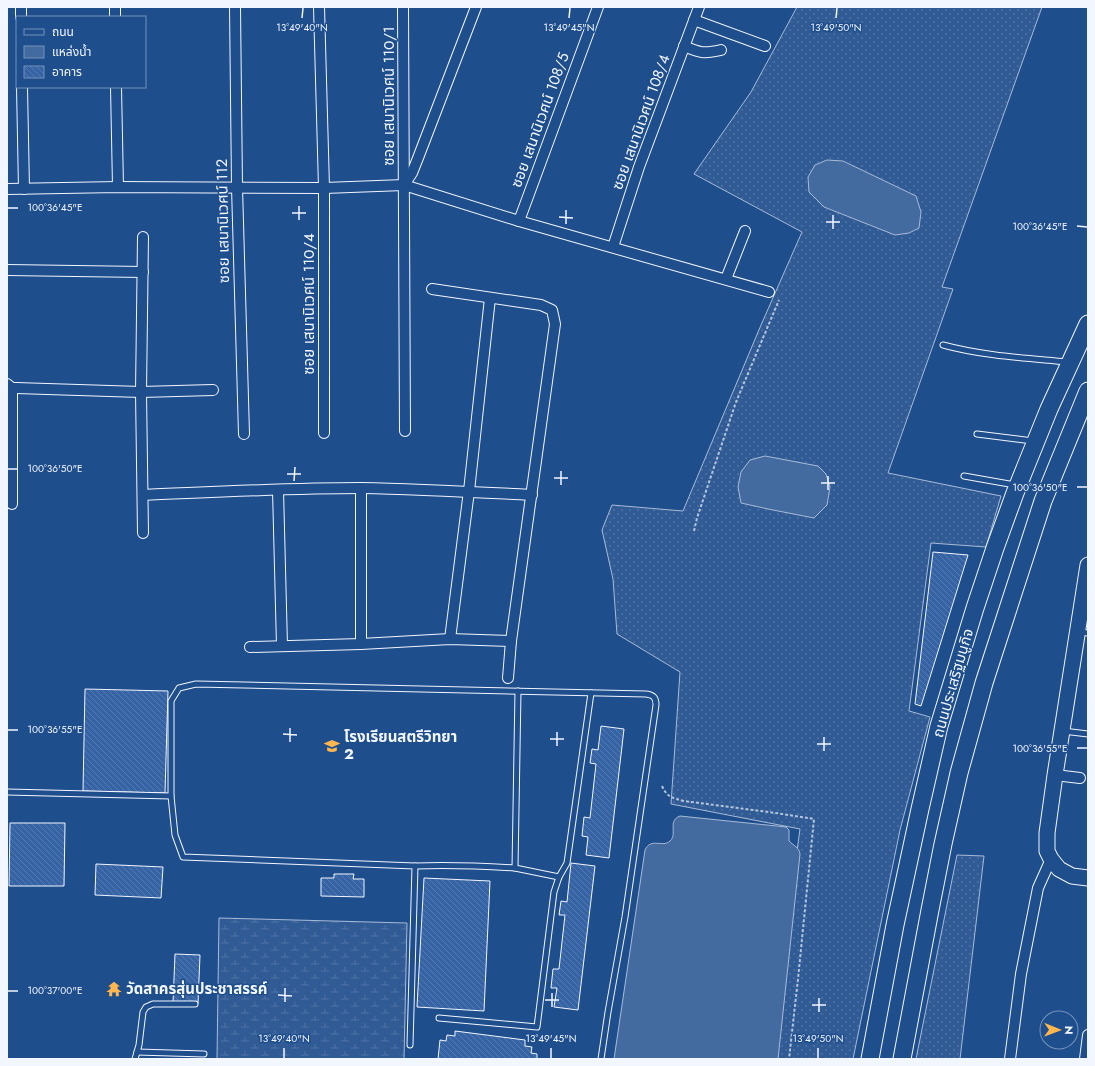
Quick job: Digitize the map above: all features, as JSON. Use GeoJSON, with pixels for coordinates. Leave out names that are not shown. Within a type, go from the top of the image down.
{"type":"FeatureCollection","features":[{"type":"Feature","properties":{"kind":"main road","name":"ถนนประเสริฐมนูกิจ"},"geometry":{"type":"LineString","coordinates":[[870,1059],[897,917],[939,726],[975,608],[1018,485],[1070,362],[1088,324]]}},
{"type":"Feature","properties":{"kind":"main road","name":"ถนนประเสริฐมนูกิจ"},"geometry":{"type":"LineString","coordinates":[[902,1059],[943,844],[982,690],[1043,501],[1088,391]]}},
{"type":"Feature","properties":{"kind":"street","name":"ซอย เสนานิเวศน์ 112"},"geometry":{"type":"LineString","coordinates":[[235,7],[237,187],[244,434]]}},
{"type":"Feature","properties":{"kind":"street","name":"ซอย เสนานิเวศน์ 110/4"},"geometry":{"type":"LineString","coordinates":[[319,7],[324,188],[324,433]]}},
{"type":"Feature","properties":{"kind":"street","name":"ซอย เสนานิเวศน์ 110/1"},"geometry":{"type":"LineString","coordinates":[[403,7],[405,431]]}},
{"type":"Feature","properties":{"kind":"street"},"geometry":{"type":"LineString","coordinates":[[404,185],[412,173],[476,7]]}},
{"type":"Feature","properties":{"kind":"street","name":"ซอย เสนานิเวศน์ 108/5"},"geometry":{"type":"LineString","coordinates":[[519,221],[598,7]]}},
{"type":"Feature","properties":{"kind":"street","name":"ซอย เสนานิเวศน์ 108/4"},"geometry":{"type":"LineString","coordinates":[[613,247],[639,167],[699,7]]}},
{"type":"Feature","properties":{"kind":"street"},"geometry":{"type":"LineString","coordinates":[[694,20],[765,46]]}},
{"type":"Feature","properties":{"kind":"street"},"geometry":{"type":"LineString","coordinates":[[684,46],[703,53],[721,50]]}},
{"type":"Feature","properties":{"kind":"street"},"geometry":{"type":"LineString","coordinates":[[22,88],[24,189]]}},
{"type":"Feature","properties":{"kind":"street"},"geometry":{"type":"LineString","coordinates":[[116,88],[118,188]]}},
{"type":"Feature","properties":{"kind":"street"},"geometry":{"type":"LineString","coordinates":[[7,189],[237,187],[324,188],[404,185],[519,221],[769,292]]}},
{"type":"Feature","properties":{"kind":"street"},"geometry":{"type":"LineString","coordinates":[[726,279],[745,231]]}},
{"type":"Feature","properties":{"kind":"street"},"geometry":{"type":"LineString","coordinates":[[143,237],[140,392],[143,533]]}},
{"type":"Feature","properties":{"kind":"street"},"geometry":{"type":"LineString","coordinates":[[7,270],[143,272]]}},
{"type":"Feature","properties":{"kind":"street"},"geometry":{"type":"LineString","coordinates":[[432,289],[541,305],[552,310],[555,324],[511,641],[508,678]]}},
{"type":"Feature","properties":{"kind":"street"},"geometry":{"type":"LineString","coordinates":[[450,639],[490,298]]}},
{"type":"Feature","properties":{"kind":"street"},"geometry":{"type":"LineString","coordinates":[[12,504],[10,386],[140,392],[213,390]]}},
{"type":"Feature","properties":{"kind":"street"},"geometry":{"type":"LineString","coordinates":[[143,495],[361,488],[468,491],[532,495]]}},
{"type":"Feature","properties":{"kind":"street"},"geometry":{"type":"LineString","coordinates":[[361,488],[361,644]]}},
{"type":"Feature","properties":{"kind":"street"},"geometry":{"type":"LineString","coordinates":[[278,490],[282,646]]}},
{"type":"Feature","properties":{"kind":"street"},"geometry":{"type":"LineString","coordinates":[[1088,565],[1083,632],[1062,730],[1047,833],[1048,851],[1051,859],[1059,869],[1072,876],[1088,878]]}},
{"type":"Feature","properties":{"kind":"street"},"geometry":{"type":"LineString","coordinates":[[250,646],[361,644],[450,639],[511,641]]}},
{"type":"Feature","properties":{"kind":"street"},"geometry":{"type":"LineString","coordinates":[[1055,775],[1080,778]]}},
{"type":"Feature","properties":{"kind":"street"},"geometry":{"type":"LineString","coordinates":[[1010,1059],[1021,974],[1038,888],[1051,859]]}},
{"type":"Feature","properties":{"kind":"street"},"geometry":{"type":"LineString","coordinates":[[1085,1059],[1088,1035]]}},
{"type":"Feature","properties":{"kind":"lane"},"geometry":{"type":"LineString","coordinates":[[943,345],[960,350],[989,355],[1070,362]]}},
{"type":"Feature","properties":{"kind":"lane"},"geometry":{"type":"LineString","coordinates":[[976,434],[1036,442]]}},
{"type":"Feature","properties":{"kind":"lane"},"geometry":{"type":"LineString","coordinates":[[964,476],[1018,485]]}},
{"type":"Feature","properties":{"kind":"lane"},"geometry":{"type":"LineString","coordinates":[[559,877],[515,868],[489,866],[415,866],[183,857],[175,835],[171,796],[171,701],[179,688],[196,684],[649,694],[653,696],[656,701],[626,909],[601,1059]]}},
{"type":"Feature","properties":{"kind":"lane"},"geometry":{"type":"LineString","coordinates":[[515,868],[518,691]]}},
{"type":"Feature","properties":{"kind":"lane"},"geometry":{"type":"LineString","coordinates":[[439,1018],[537,1028],[554,892],[559,877],[567,863],[591,693]]}},
{"type":"Feature","properties":{"kind":"lane"},"geometry":{"type":"LineString","coordinates":[[1062,730],[1088,734]]}},
{"type":"Feature","properties":{"kind":"lane"},"geometry":{"type":"LineString","coordinates":[[7,792],[171,796]]}},
{"type":"Feature","properties":{"kind":"lane"},"geometry":{"type":"LineString","coordinates":[[410,1045],[415,866]]}},
{"type":"Feature","properties":{"kind":"lane"},"geometry":{"type":"LineString","coordinates":[[135,1059],[139,1045],[143,1012],[146,1008],[153,1004],[195,1004]]}},
{"type":"Feature","properties":{"kind":"lane"},"geometry":{"type":"LineString","coordinates":[[137,1052],[204,1054]]}},
{"type":"Feature","properties":{"kind":"path"},"geometry":{"type":"LineString","coordinates":[[694,531],[736,402],[779,300]]}},
{"type":"Feature","properties":{"kind":"path"},"geometry":{"type":"LineString","coordinates":[[662,786],[666,794],[684,801],[814,819],[789,1059]]}},
{"type":"Feature","properties":{"kind":"green space"},"geometry":{"type":"Polygon","coordinates":[[[797,7],[1042,7],[942,287],[953,289],[888,473],[1001,496],[986,547],[931,543],[909,711],[930,717],[900,830],[853,1059],[769,1059],[800,829],[671,804],[680,672],[617,634],[613,579],[602,530],[612,505],[683,511],[761,325],[802,232],[694,174],[751,92],[797,7]]]}},
{"type":"Feature","properties":{"kind":"green space"},"geometry":{"type":"Polygon","coordinates":[[[957,855],[984,856],[960,1059],[916,1059],[957,855]]]}},
{"type":"Feature","properties":{"kind":"green space"},"geometry":{"type":"Polygon","coordinates":[[[219,918],[407,923],[404,1059],[217,1059],[219,918]]]}},
{"type":"Feature","properties":{"kind":"water"},"geometry":{"type":"Polygon","coordinates":[[[827,160],[843,161],[916,196],[921,212],[919,228],[909,233],[895,235],[824,207],[809,192],[808,177],[815,165],[827,160]]]}},
{"type":"Feature","properties":{"kind":"water"},"geometry":{"type":"Polygon","coordinates":[[[765,456],[818,466],[826,474],[830,487],[827,505],[814,518],[741,503],[738,487],[741,472],[750,460],[765,456]]]}},
{"type":"Feature","properties":{"kind":"water"},"geometry":{"type":"Polygon","coordinates":[[[680,816],[786,827],[789,830],[789,841],[797,848],[800,854],[778,1059],[614,1059],[645,850],[650,844],[664,844],[670,841],[673,835],[674,821],[680,816]]]}},
{"type":"Feature","properties":{"kind":"building"},"geometry":{"type":"Polygon","coordinates":[[[933,552],[968,555],[921,706],[915,704],[933,552]]]}},
{"type":"Feature","properties":{"kind":"building"},"geometry":{"type":"Polygon","coordinates":[[[85,689],[168,691],[165,793],[83,791],[85,689]]]}},
{"type":"Feature","properties":{"kind":"building"},"geometry":{"type":"Polygon","coordinates":[[[601,726],[624,729],[609,858],[586,855],[588,837],[582,836],[584,817],[590,818],[596,764],[590,763],[592,749],[598,750],[601,726]]]}},
{"type":"Feature","properties":{"kind":"building"},"geometry":{"type":"Polygon","coordinates":[[[10,823],[65,823],[64,886],[9,886],[10,823]]]}},
{"type":"Feature","properties":{"kind":"building"},"geometry":{"type":"Polygon","coordinates":[[[571,863],[595,866],[578,1010],[554,1007],[557,988],[551,988],[553,969],[559,969],[565,915],[559,915],[561,901],[567,902],[571,863]]]}},
{"type":"Feature","properties":{"kind":"building"},"geometry":{"type":"Polygon","coordinates":[[[96,864],[163,867],[161,898],[95,895],[96,864]]]}},
{"type":"Feature","properties":{"kind":"building"},"geometry":{"type":"Polygon","coordinates":[[[334,874],[354,874],[353,879],[364,879],[364,897],[321,896],[321,878],[334,878],[334,874]]]}},
{"type":"Feature","properties":{"kind":"building"},"geometry":{"type":"Polygon","coordinates":[[[424,878],[490,881],[484,1011],[417,1007],[424,878]]]}},
{"type":"Feature","properties":{"kind":"building"},"geometry":{"type":"Polygon","coordinates":[[[175,954],[200,955],[198,1004],[173,1003],[175,954]]]}},
{"type":"Feature","properties":{"kind":"building"},"geometry":{"type":"Polygon","coordinates":[[[455,1031],[525,1040],[525,1046],[532,1047],[531,1053],[537,1054],[537,1059],[438,1059],[440,1040],[446,1041],[447,1035],[455,1036],[455,1031]]]}},
{"type":"Feature","properties":{"kind":"place","name":"โรงเรียนสตรีวิทยา 2"},"geometry":{"type":"Point","coordinates":[332,746]}},
{"type":"Feature","properties":{"kind":"place","name":"วัดสาครสุ่นประชาสรรค์"},"geometry":{"type":"Point","coordinates":[114,989]}}]}
